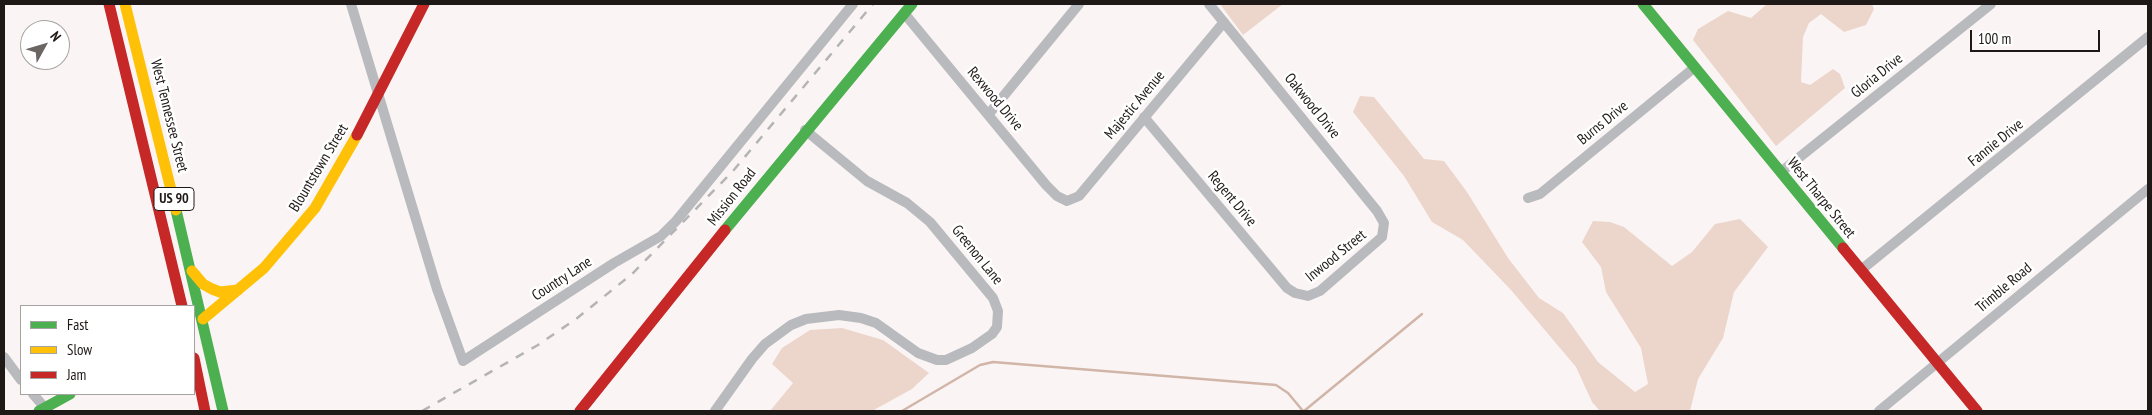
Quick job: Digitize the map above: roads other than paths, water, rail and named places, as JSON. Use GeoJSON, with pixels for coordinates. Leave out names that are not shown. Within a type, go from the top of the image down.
{"type":"FeatureCollection","features":[{"type":"Feature","properties":{"kind":"main road","name":"West Tennessee Street"},"geometry":{"type":"LineString","coordinates":[[109,4],[182,305]]}},
{"type":"Feature","properties":{"kind":"main road","name":"West Tennessee Street"},"geometry":{"type":"LineString","coordinates":[[125,4],[192,271],[198,321],[223,411]]}},
{"type":"Feature","properties":{"kind":"main road","name":"Blountstown Street"},"geometry":{"type":"LineString","coordinates":[[198,321],[264,268],[315,208],[346,157],[424,4]]}},
{"type":"Feature","properties":{"kind":"main road","name":"West Tharpe Street"},"geometry":{"type":"LineString","coordinates":[[1643,4],[1976,411]]}},
{"type":"Feature","properties":{"kind":"main road","name":"Mission Road"},"geometry":{"type":"LineString","coordinates":[[580,411],[805,130],[908,8]]}},
{"type":"Feature","properties":{"kind":"main road"},"geometry":{"type":"LineString","coordinates":[[192,271],[203,284],[212,289],[220,292],[238,290]]}},
{"type":"Feature","properties":{"kind":"main road"},"geometry":{"type":"LineString","coordinates":[[195,363],[205,411]]}},
{"type":"Feature","properties":{"kind":"main road"},"geometry":{"type":"LineString","coordinates":[[195,383],[201,393]]}},
{"type":"Feature","properties":{"kind":"main road"},"geometry":{"type":"LineString","coordinates":[[42,409],[68,395]]}},
{"type":"Feature","properties":{"kind":"street"},"geometry":{"type":"LineString","coordinates":[[351,4],[379,92]]}},
{"type":"Feature","properties":{"kind":"street","name":"Country Lane"},"geometry":{"type":"LineString","coordinates":[[379,92],[436,289],[463,361],[614,263],[661,236],[676,222],[854,4]]}},
{"type":"Feature","properties":{"kind":"street"},"geometry":{"type":"LineString","coordinates":[[988,114],[1079,4]]}},
{"type":"Feature","properties":{"kind":"street","name":"Oakwood Drive"},"geometry":{"type":"LineString","coordinates":[[1209,4],[1377,211],[1384,223],[1384,231]]}},
{"type":"Feature","properties":{"kind":"street","name":"Gloria Drive"},"geometry":{"type":"LineString","coordinates":[[1781,172],[1991,4]]}},
{"type":"Feature","properties":{"kind":"street","name":"Rexwood Drive"},"geometry":{"type":"LineString","coordinates":[[908,8],[988,114],[1046,185],[1057,196],[1067,201]]}},
{"type":"Feature","properties":{"kind":"street","name":"Majestic Avenue"},"geometry":{"type":"LineString","coordinates":[[1067,201],[1079,196],[1224,22]]}},
{"type":"Feature","properties":{"kind":"street","name":"Fannie Drive"},"geometry":{"type":"LineString","coordinates":[[1861,270],[2148,37]]}},
{"type":"Feature","properties":{"kind":"street","name":"Burns Drive"},"geometry":{"type":"LineString","coordinates":[[1528,198],[1540,194],[1694,67]]}},
{"type":"Feature","properties":{"kind":"street","name":"Regent Drive"},"geometry":{"type":"LineString","coordinates":[[1144,117],[1287,288],[1301,296]]}},
{"type":"Feature","properties":{"kind":"street","name":"Greenon Lane"},"geometry":{"type":"LineString","coordinates":[[715,411],[734,383],[765,344],[791,325],[806,319],[839,315],[861,318],[876,323],[918,353],[937,360],[946,360],[972,348],[992,334],[997,327],[998,311],[993,298],[930,222],[907,203],[867,181],[805,130]]}},
{"type":"Feature","properties":{"kind":"street","name":"Trimble Road"},"geometry":{"type":"LineString","coordinates":[[1879,411],[2148,189]]}},
{"type":"Feature","properties":{"kind":"street","name":"Inwood Street"},"geometry":{"type":"LineString","coordinates":[[1301,296],[1308,296],[1320,291],[1379,241],[1384,231]]}},
{"type":"Feature","properties":{"kind":"street"},"geometry":{"type":"LineString","coordinates":[[4,357],[20,379]]}},
{"type":"Feature","properties":{"kind":"street"},"geometry":{"type":"LineString","coordinates":[[34,395],[42,409]]}},
{"type":"Feature","properties":{"kind":"waterway"},"geometry":{"type":"LineString","coordinates":[[1304,411],[1422,314]]}},
{"type":"Feature","properties":{"kind":"waterway"},"geometry":{"type":"LineString","coordinates":[[902,411],[980,365],[993,362],[1276,385],[1288,393],[1303,411]]}},
{"type":"Feature","properties":{"kind":"railway"},"geometry":{"type":"LineString","coordinates":[[422,411],[538,345],[576,319],[632,274],[733,171],[873,4]]}}]}
